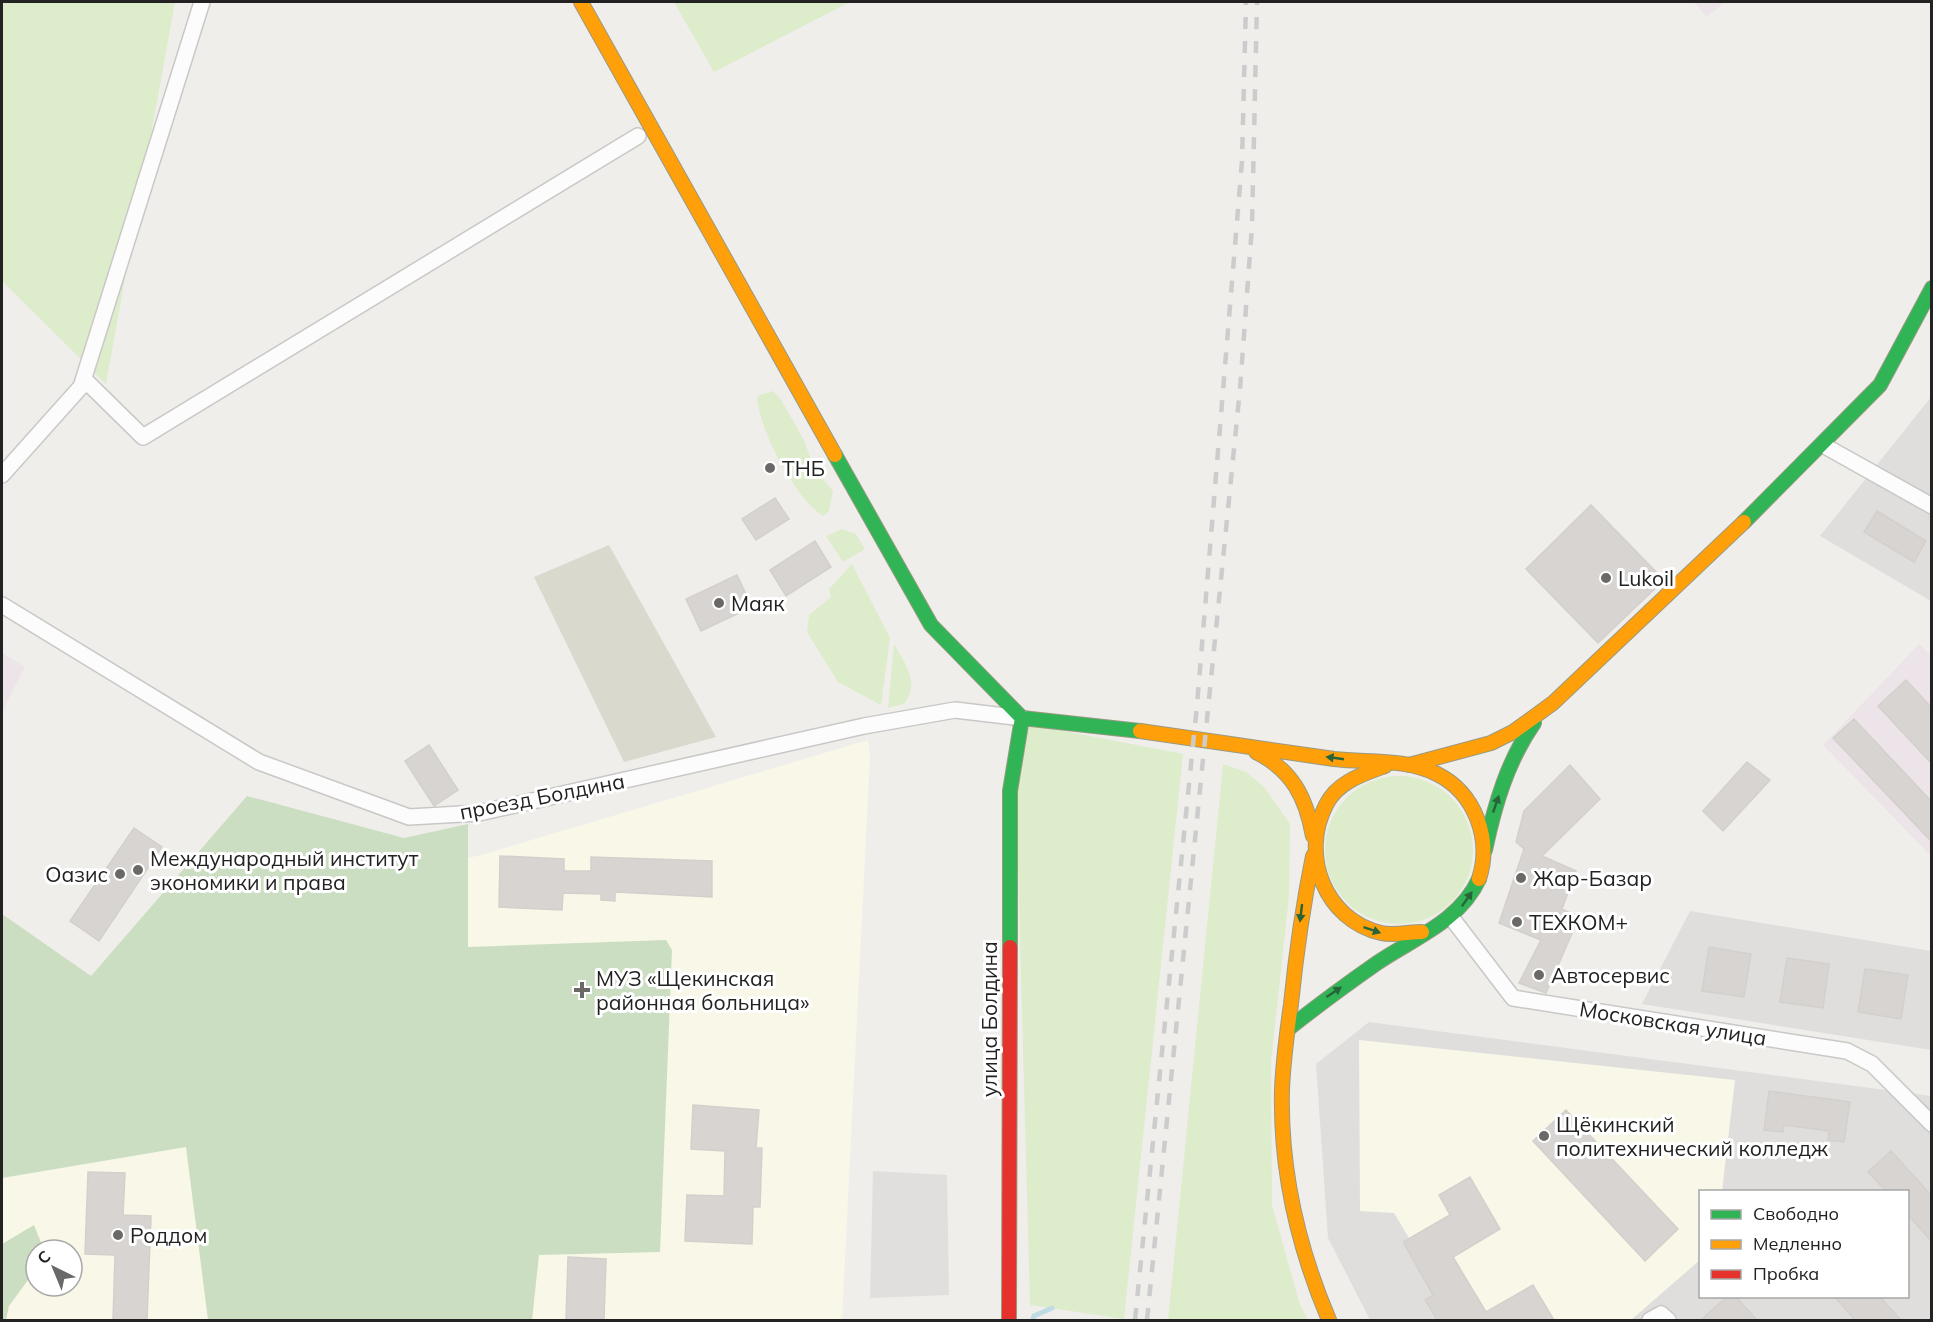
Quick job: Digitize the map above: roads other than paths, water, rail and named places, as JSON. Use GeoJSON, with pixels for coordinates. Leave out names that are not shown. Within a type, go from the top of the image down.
{"type":"FeatureCollection","features":[{"type":"Feature","properties":{"kind":"main road"},"geometry":{"type":"LineString","coordinates":[[581,2],[931,625],[1022,718],[1081,723],[1243,746],[1410,765],[1441,776],[1466,797],[1481,827],[1483,861]]}},
{"type":"Feature","properties":{"kind":"main road"},"geometry":{"type":"LineString","coordinates":[[1288,1029],[1323,999],[1400,947],[1451,917],[1473,892],[1483,861],[1493,814],[1511,760],[1523,737],[1544,712],[1704,562],[1823,445],[1880,385],[1932,288]]}},
{"type":"Feature","properties":{"kind":"main road"},"geometry":{"type":"LineString","coordinates":[[1410,765],[1491,743],[1514,732],[1544,712]]}},
{"type":"Feature","properties":{"kind":"main road","name":"улица Болдина"},"geometry":{"type":"LineString","coordinates":[[1009,1320],[1010,791],[1022,718]]}},
{"type":"Feature","properties":{"kind":"main road"},"geometry":{"type":"LineString","coordinates":[[1243,746],[1273,759],[1302,791],[1309,811],[1314,839],[1313,856],[1303,901],[1282,1091],[1284,1154],[1292,1206],[1312,1282],[1329,1320]]}},
{"type":"Feature","properties":{"kind":"main road"},"geometry":{"type":"LineString","coordinates":[[1314,839],[1324,807],[1340,788],[1361,773],[1393,764]]}},
{"type":"Feature","properties":{"kind":"main road"},"geometry":{"type":"LineString","coordinates":[[1313,856],[1322,888],[1342,914],[1356,924],[1371,931],[1396,935],[1421,932],[1436,926]]}},
{"type":"Feature","properties":{"kind":"street"},"geometry":{"type":"LineString","coordinates":[[81,387],[202,2]]}},
{"type":"Feature","properties":{"kind":"street"},"geometry":{"type":"LineString","coordinates":[[2,475],[86,381],[143,436],[638,136]]}},
{"type":"Feature","properties":{"kind":"street"},"geometry":{"type":"LineString","coordinates":[[1823,445],[1932,506]]}},
{"type":"Feature","properties":{"kind":"street","name":"проезд Болдина"},"geometry":{"type":"LineString","coordinates":[[2,604],[259,762],[409,817],[479,813],[864,726],[955,710],[1022,718]]}},
{"type":"Feature","properties":{"kind":"street","name":"Московская улица"},"geometry":{"type":"LineString","coordinates":[[1451,917],[1513,998],[1847,1051],[1872,1064],[1932,1124]]}},
{"type":"Feature","properties":{"kind":"street"},"geometry":{"type":"LineString","coordinates":[[1650,1320],[1661,1314],[1668,1320]]}},
{"type":"Feature","properties":{"kind":"waterway"},"geometry":{"type":"LineString","coordinates":[[1033,1319],[1034,1316],[1052,1308]]}},
{"type":"Feature","properties":{"kind":"railway"},"geometry":{"type":"LineString","coordinates":[[1135,1320],[1197,705],[1242,161],[1246,2]]}},
{"type":"Feature","properties":{"kind":"railway"},"geometry":{"type":"LineString","coordinates":[[1147,1320],[1240,389],[1252,226],[1257,2]]}},
{"type":"Feature","properties":{"kind":"place","name":"ТНБ"},"geometry":{"type":"Point","coordinates":[770,468]}},
{"type":"Feature","properties":{"kind":"place","name":"Lukoil"},"geometry":{"type":"Point","coordinates":[1606,578]}},
{"type":"Feature","properties":{"kind":"place","name":"Маяк"},"geometry":{"type":"Point","coordinates":[719,603]}},
{"type":"Feature","properties":{"kind":"place","name":"Международный институт экономики и права"},"geometry":{"type":"Point","coordinates":[138,870]}},
{"type":"Feature","properties":{"kind":"place","name":"Оазис"},"geometry":{"type":"Point","coordinates":[120,874]}},
{"type":"Feature","properties":{"kind":"place","name":"Жар-Базар"},"geometry":{"type":"Point","coordinates":[1521,878]}},
{"type":"Feature","properties":{"kind":"place","name":"ТЕХКОМ+"},"geometry":{"type":"Point","coordinates":[1517,922]}},
{"type":"Feature","properties":{"kind":"place","name":"Автосервис"},"geometry":{"type":"Point","coordinates":[1539,975]}},
{"type":"Feature","properties":{"kind":"place","name":"МУЗ «Щекинская районная больница»"},"geometry":{"type":"Point","coordinates":[582,990]}},
{"type":"Feature","properties":{"kind":"place","name":"Щёкинский политехнический колледж"},"geometry":{"type":"Point","coordinates":[1544,1136]}},
{"type":"Feature","properties":{"kind":"place","name":"Роддом"},"geometry":{"type":"Point","coordinates":[118,1235]}}]}
